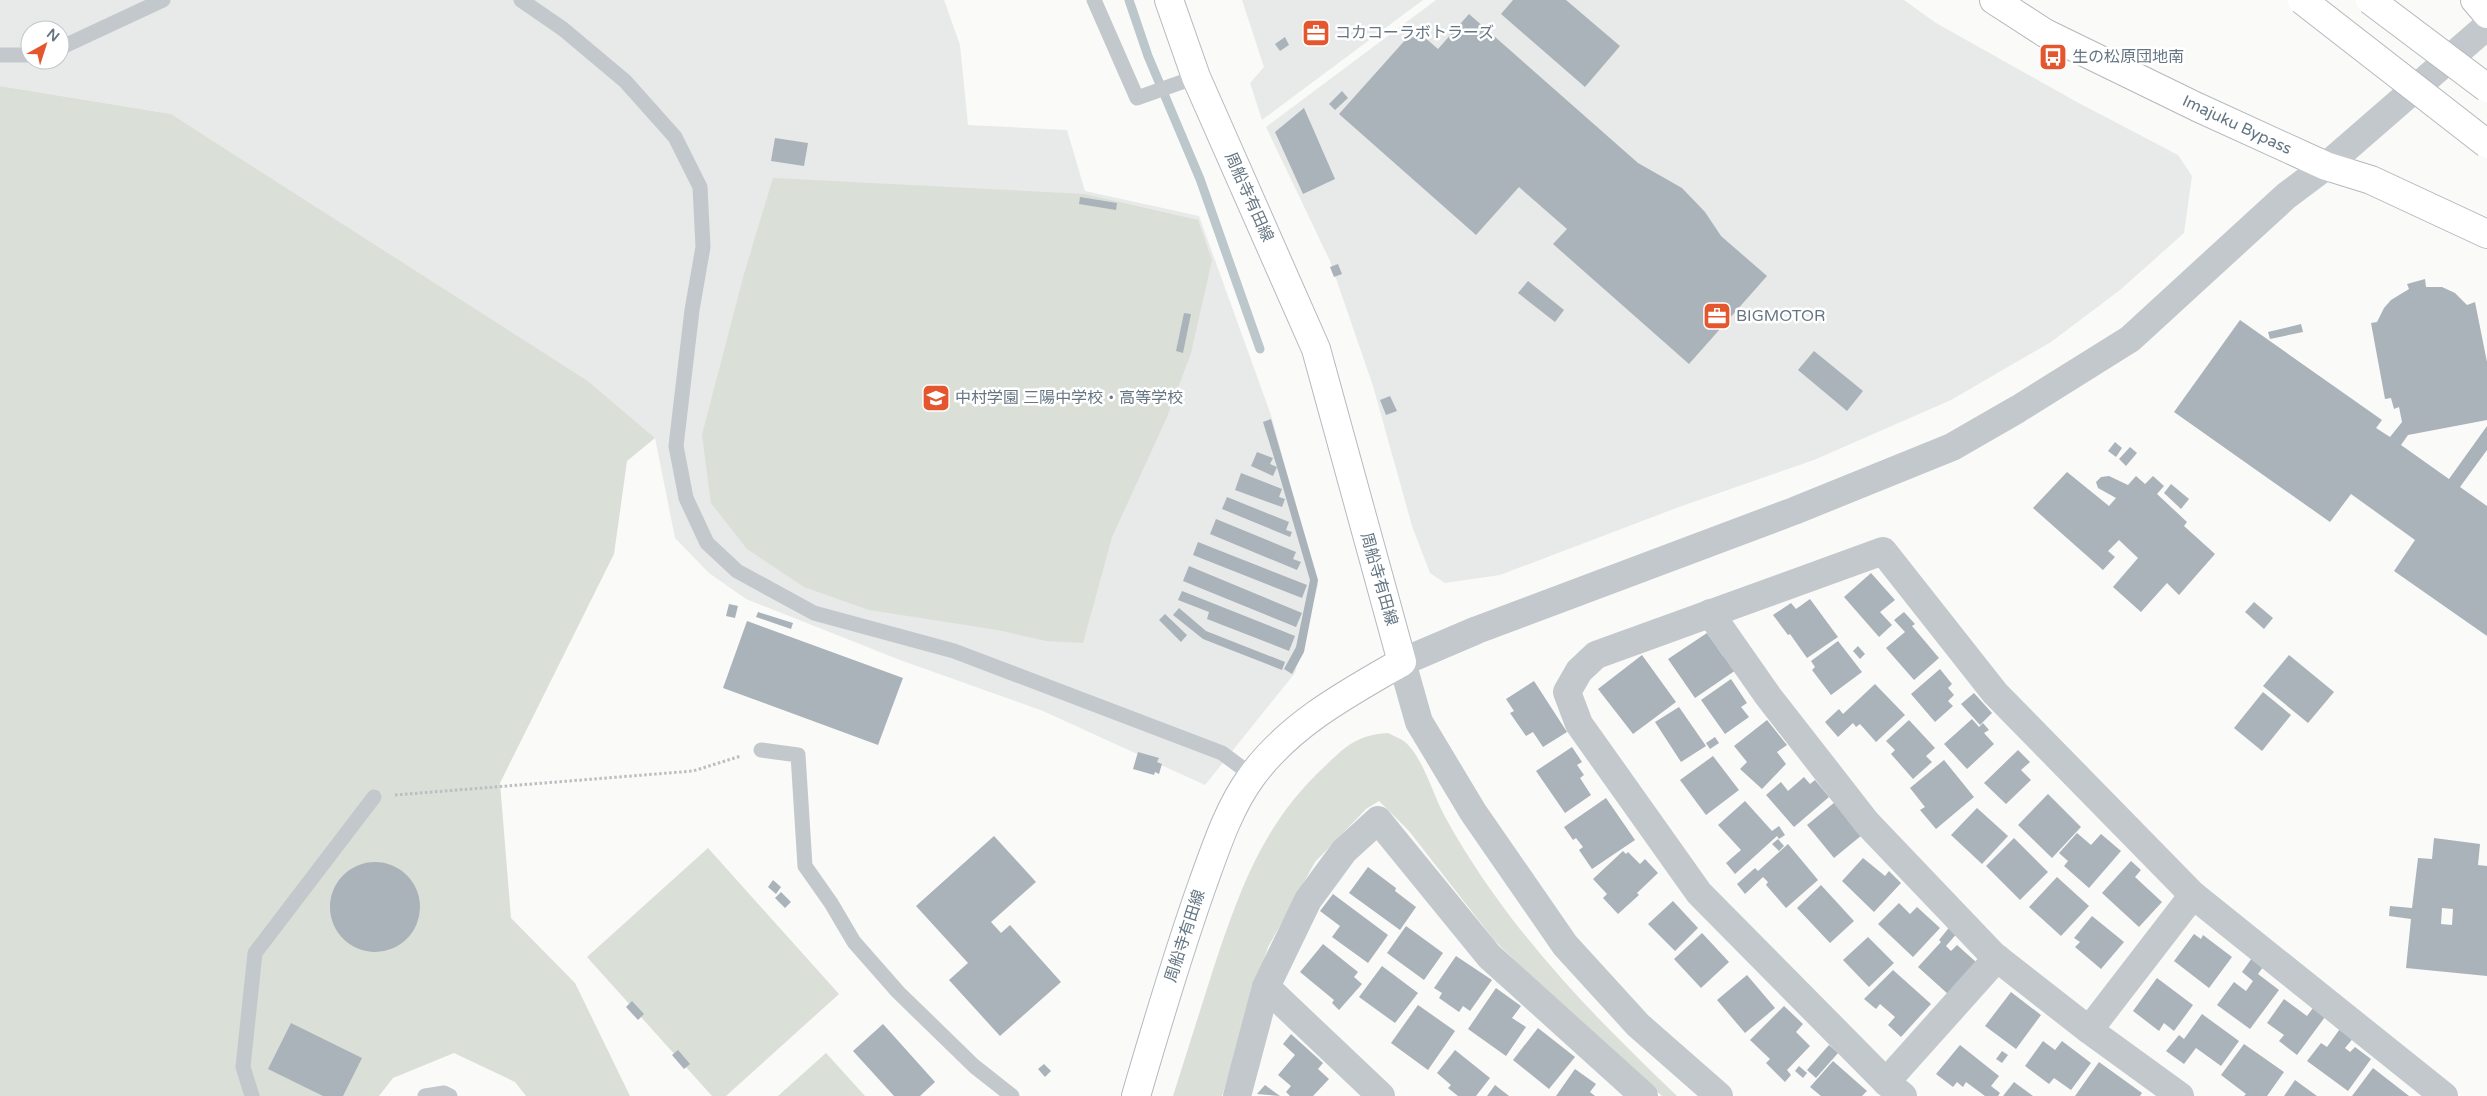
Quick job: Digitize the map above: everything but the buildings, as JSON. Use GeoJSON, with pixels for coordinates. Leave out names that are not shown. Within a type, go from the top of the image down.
{"type":"FeatureCollection","features":[{"type":"Feature","properties":{"kind":"main road","name":"周船寺有田線"},"geometry":{"type":"LineString","coordinates":[[1136,1096],[1184,935],[1220,838],[1253,776],[1285,741],[1330,704],[1402,662],[1316,349],[1196,78],[1169,0]]}},
{"type":"Feature","properties":{"kind":"main road","name":"Imajuku Bypass"},"geometry":{"type":"LineString","coordinates":[[1994,0],[2045,33],[2197,107],[2326,166],[2371,180],[2487,234]]}},
{"type":"Feature","properties":{"kind":"main road"},"geometry":{"type":"LineString","coordinates":[[2302,0],[2487,144]]}},
{"type":"Feature","properties":{"kind":"main road"},"geometry":{"type":"LineString","coordinates":[[2370,0],[2487,88]]}},
{"type":"Feature","properties":{"kind":"main road"},"geometry":{"type":"LineString","coordinates":[[2475,0],[2487,14]]}},
{"type":"Feature","properties":{"kind":"street"},"geometry":{"type":"LineString","coordinates":[[1719,1096],[1638,1026],[1565,945],[1473,812],[1419,722],[1402,662],[1477,630],[1794,511],[1952,447],[2018,409],[2130,339],[2286,196],[2326,166],[2487,26]]}},
{"type":"Feature","properties":{"kind":"street"},"geometry":{"type":"LineString","coordinates":[[1997,958],[1895,1089],[1699,893],[1579,724],[1568,692],[1579,671],[1596,655],[1710,612],[1883,551],[1996,693],[2193,895],[2444,1096]]}},
{"type":"Feature","properties":{"kind":"street"},"geometry":{"type":"LineString","coordinates":[[1710,612],[1768,696],[1867,823],[1997,958],[2089,1030],[2180,1096]]}},
{"type":"Feature","properties":{"kind":"street"},"geometry":{"type":"LineString","coordinates":[[1237,1096],[1266,987],[1308,900],[1344,851],[1378,820],[1489,956],[1644,1096]]}},
{"type":"Feature","properties":{"kind":"street"},"geometry":{"type":"LineString","coordinates":[[2089,1030],[2193,895]]}},
{"type":"Feature","properties":{"kind":"street"},"geometry":{"type":"LineString","coordinates":[[1266,987],[1381,1096]]}},
{"type":"Feature","properties":{"kind":"lane"},"geometry":{"type":"LineString","coordinates":[[70,43],[163,0]]}},
{"type":"Feature","properties":{"kind":"lane"},"geometry":{"type":"LineString","coordinates":[[521,0],[563,29],[625,81],[675,137],[700,188],[703,247],[691,319],[676,446],[686,498],[707,543],[737,571],[814,613],[954,651],[1222,753],[1253,776]]}},
{"type":"Feature","properties":{"kind":"lane"},"geometry":{"type":"LineString","coordinates":[[1094,0],[1137,98],[1196,78]]}},
{"type":"Feature","properties":{"kind":"lane"},"geometry":{"type":"LineString","coordinates":[[0,55],[20,54]]}},
{"type":"Feature","properties":{"kind":"lane"},"geometry":{"type":"LineString","coordinates":[[761,750],[798,755],[805,866],[831,903],[854,942],[898,992],[974,1066],[1012,1096]]}},
{"type":"Feature","properties":{"kind":"lane"},"geometry":{"type":"LineString","coordinates":[[252,1096],[243,1067],[255,953],[374,797]]}},
{"type":"Feature","properties":{"kind":"lane"},"geometry":{"type":"LineString","coordinates":[[424,1096],[444,1093],[450,1096]]}},
{"type":"Feature","properties":{"kind":"path"},"geometry":{"type":"LineString","coordinates":[[374,797],[692,771],[761,750]]}},
{"type":"Feature","properties":{"kind":"shaded area","name":"中村学園 三陽中学校・高等学校"},"geometry":{"type":"Polygon","coordinates":[[[0,0],[944,0],[960,45],[968,125],[1067,130],[1085,191],[1199,216],[1271,415],[1318,585],[1295,673],[1205,785],[1043,711],[900,660],[746,599],[709,573],[675,538],[655,438],[588,381],[171,114],[0,86],[0,0]]]}},
{"type":"Feature","properties":{"kind":"shaded area","name":"コカコーラボトラーズ"},"geometry":{"type":"Polygon","coordinates":[[[1242,0],[1423,0],[1262,120],[1250,83],[1264,67],[1242,0]]]}},
{"type":"Feature","properties":{"kind":"shaded area","name":"BIGMOTOR"},"geometry":{"type":"Polygon","coordinates":[[[1436,0],[1904,0],[1936,23],[2075,101],[2178,155],[2192,176],[2184,233],[2120,290],[2051,342],[1951,400],[1814,460],[1679,507],[1500,575],[1445,583],[1430,573],[1412,526],[1373,386],[1330,261],[1266,127],[1436,0]]]}},
{"type":"Feature","properties":{"kind":"shaded area"},"geometry":{"type":"Polygon","coordinates":[[[0,86],[171,114],[588,381],[655,438],[627,461],[614,554],[500,783],[511,918],[575,983],[630,1096],[526,1096],[515,1082],[454,1053],[393,1078],[379,1096],[0,1096],[0,86]]]}},
{"type":"Feature","properties":{"kind":"shaded area"},"geometry":{"type":"Polygon","coordinates":[[[773,178],[1084,194],[1198,220],[1212,260],[1191,353],[1167,417],[1112,537],[1083,643],[1046,641],[998,630],[869,610],[804,587],[747,549],[711,503],[702,435],[744,274],[773,178]]]}},
{"type":"Feature","properties":{"kind":"shaded area"},"geometry":{"type":"Polygon","coordinates":[[[1388,733],[1405,742],[1417,756],[1444,815],[1493,894],[1521,930],[1579,998],[1677,1096],[1662,1096],[1578,1022],[1494,940],[1409,831],[1379,801],[1366,809],[1315,862],[1268,947],[1222,1096],[1173,1096],[1232,916],[1242,889],[1267,838],[1301,790],[1338,754],[1359,739],[1388,733]]]}},
{"type":"Feature","properties":{"kind":"shaded area"},"geometry":{"type":"Polygon","coordinates":[[[708,848],[839,994],[726,1096],[712,1096],[587,957],[708,848]]]}},
{"type":"Feature","properties":{"kind":"shaded area"},"geometry":{"type":"Polygon","coordinates":[[[826,1053],[865,1096],[778,1096],[826,1053]]]}},
{"type":"Feature","properties":{"kind":"waterway"},"geometry":{"type":"LineString","coordinates":[[1129,0],[1148,56],[1200,179],[1260,349]]}},
{"type":"Feature","properties":{"kind":"place","name":"コカコーラボトラーズ"},"geometry":{"type":"Point","coordinates":[1316,33]}},
{"type":"Feature","properties":{"kind":"place","name":"生の松原団地南"},"geometry":{"type":"Point","coordinates":[2053,57]}},
{"type":"Feature","properties":{"kind":"place","name":"BIGMOTOR"},"geometry":{"type":"Point","coordinates":[1717,316]}},
{"type":"Feature","properties":{"kind":"place","name":"中村学園 三陽中学校・高等学校"},"geometry":{"type":"Point","coordinates":[936,398]}}]}
